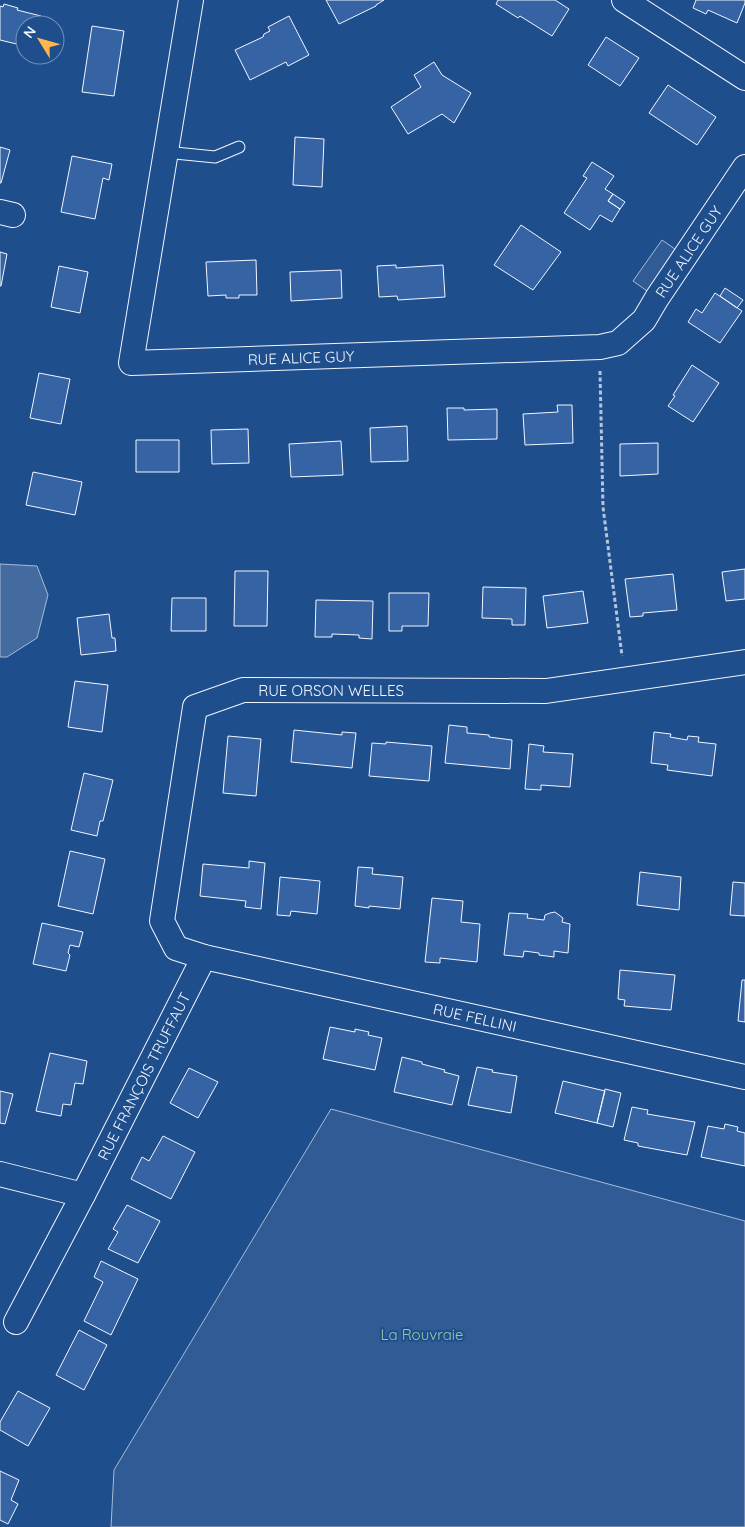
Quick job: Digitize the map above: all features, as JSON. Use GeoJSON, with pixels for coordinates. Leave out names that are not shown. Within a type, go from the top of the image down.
{"type":"FeatureCollection","features":[{"type":"Feature","properties":{"kind":"street","name":"RUE ALICE GUY"},"geometry":{"type":"LineString","coordinates":[[191,0],[131,363],[600,347],[618,343],[644,320],[745,168]]}},
{"type":"Feature","properties":{"kind":"street"},"geometry":{"type":"LineString","coordinates":[[624,0],[745,78]]}},
{"type":"Feature","properties":{"kind":"street","name":"RUE ORSON WELLES"},"geometry":{"type":"LineString","coordinates":[[204,957],[176,948],[162,921],[195,707],[243,690],[546,691],[745,662]]}},
{"type":"Feature","properties":{"kind":"street","name":"RUE FELLINI"},"geometry":{"type":"LineString","coordinates":[[204,957],[745,1077]]}},
{"type":"Feature","properties":{"kind":"street","name":"RUE FRANÇOIS TRUFFAUT"},"geometry":{"type":"LineString","coordinates":[[16,1322],[204,957]]}},
{"type":"Feature","properties":{"kind":"street"},"geometry":{"type":"LineString","coordinates":[[0,1174],[83,1195]]}},
{"type":"Feature","properties":{"kind":"lane"},"geometry":{"type":"LineString","coordinates":[[165,152],[215,157],[239,147]]}},
{"type":"Feature","properties":{"kind":"path"},"geometry":{"type":"LineString","coordinates":[[600,347],[602,507],[625,679]]}},
{"type":"Feature","properties":{"kind":"shaded area"},"geometry":{"type":"Polygon","coordinates":[[[662,240],[685,256],[657,298],[633,281],[662,240]]]}},
{"type":"Feature","properties":{"kind":"shaded area"},"geometry":{"type":"Polygon","coordinates":[[[0,564],[37,566],[48,595],[37,638],[7,657],[0,657],[0,564]]]}},
{"type":"Feature","properties":{"kind":"shaded area","name":"La Rouvraie"},"geometry":{"type":"Polygon","coordinates":[[[331,1109],[745,1221],[745,1527],[111,1527],[114,1470],[331,1109]]]}},
{"type":"Feature","properties":{"kind":"building"},"geometry":{"type":"Polygon","coordinates":[[[326,0],[384,0],[376,6],[339,24],[326,0]]]}},
{"type":"Feature","properties":{"kind":"building"},"geometry":{"type":"Polygon","coordinates":[[[498,0],[555,0],[569,9],[552,36],[496,4],[498,0]]]}},
{"type":"Feature","properties":{"kind":"building"},"geometry":{"type":"Polygon","coordinates":[[[696,0],[745,0],[745,3],[737,23],[708,10],[706,14],[693,8],[696,0]]]}},
{"type":"Feature","properties":{"kind":"building"},"geometry":{"type":"Polygon","coordinates":[[[4,4],[18,8],[17,10],[37,15],[15,15],[15,44],[0,40],[0,6],[3,7],[4,4]]]}},
{"type":"Feature","properties":{"kind":"building"},"geometry":{"type":"Polygon","coordinates":[[[289,16],[309,55],[288,66],[286,62],[250,80],[235,50],[263,37],[264,34],[270,31],[268,27],[289,16]]]}},
{"type":"Feature","properties":{"kind":"building"},"geometry":{"type":"Polygon","coordinates":[[[92,26],[124,31],[114,96],[82,92],[92,26]]]}},
{"type":"Feature","properties":{"kind":"building"},"geometry":{"type":"Polygon","coordinates":[[[606,37],[639,58],[620,86],[588,65],[606,37]]]}},
{"type":"Feature","properties":{"kind":"building"},"geometry":{"type":"Polygon","coordinates":[[[434,62],[442,75],[471,93],[454,123],[442,114],[408,134],[391,107],[421,87],[414,75],[434,62]]]}},
{"type":"Feature","properties":{"kind":"building"},"geometry":{"type":"Polygon","coordinates":[[[668,85],[716,117],[697,145],[649,113],[668,85]]]}},
{"type":"Feature","properties":{"kind":"building"},"geometry":{"type":"Polygon","coordinates":[[[295,137],[324,139],[322,187],[293,185],[295,137]]]}},
{"type":"Feature","properties":{"kind":"building"},"geometry":{"type":"Polygon","coordinates":[[[0,147],[10,150],[1,183],[0,183],[0,147]]]}},
{"type":"Feature","properties":{"kind":"building"},"geometry":{"type":"Polygon","coordinates":[[[72,156],[112,164],[109,180],[103,178],[95,219],[61,212],[72,156]]]}},
{"type":"Feature","properties":{"kind":"building"},"geometry":{"type":"Polygon","coordinates":[[[592,162],[614,176],[605,189],[613,194],[608,201],[620,209],[612,222],[600,215],[590,230],[564,213],[587,178],[583,176],[592,162]]]}},
{"type":"Feature","properties":{"kind":"building"},"geometry":{"type":"Polygon","coordinates":[[[613,194],[625,202],[620,209],[608,201],[613,194]]]}},
{"type":"Feature","properties":{"kind":"building"},"geometry":{"type":"Polygon","coordinates":[[[521,225],[561,252],[533,290],[494,265],[521,225]]]}},
{"type":"Feature","properties":{"kind":"building"},"geometry":{"type":"Polygon","coordinates":[[[0,252],[7,254],[1,286],[0,286],[0,252]]]}},
{"type":"Feature","properties":{"kind":"building"},"geometry":{"type":"Polygon","coordinates":[[[256,260],[257,295],[239,295],[239,298],[226,298],[226,295],[208,296],[206,262],[256,260]]]}},
{"type":"Feature","properties":{"kind":"building"},"geometry":{"type":"Polygon","coordinates":[[[396,265],[396,268],[443,265],[445,297],[398,300],[397,296],[379,297],[377,266],[396,265]]]}},
{"type":"Feature","properties":{"kind":"building"},"geometry":{"type":"Polygon","coordinates":[[[59,266],[88,272],[80,313],[51,307],[59,266]]]}},
{"type":"Feature","properties":{"kind":"building"},"geometry":{"type":"Polygon","coordinates":[[[341,270],[342,298],[291,301],[290,272],[341,270]]]}},
{"type":"Feature","properties":{"kind":"building"},"geometry":{"type":"Polygon","coordinates":[[[725,288],[743,300],[737,308],[720,296],[725,288]]]}},
{"type":"Feature","properties":{"kind":"building"},"geometry":{"type":"Polygon","coordinates":[[[715,293],[742,311],[720,343],[688,322],[696,309],[702,313],[715,293]]]}},
{"type":"Feature","properties":{"kind":"building"},"geometry":{"type":"Polygon","coordinates":[[[692,365],[719,383],[693,422],[668,406],[692,365]]]}},
{"type":"Feature","properties":{"kind":"building"},"geometry":{"type":"Polygon","coordinates":[[[39,373],[70,379],[61,424],[30,418],[39,373]]]}},
{"type":"Feature","properties":{"kind":"building"},"geometry":{"type":"Polygon","coordinates":[[[557,405],[572,405],[573,443],[525,445],[523,414],[558,412],[557,405]]]}},
{"type":"Feature","properties":{"kind":"building"},"geometry":{"type":"Polygon","coordinates":[[[447,408],[464,408],[464,410],[497,409],[497,439],[448,440],[447,408]]]}},
{"type":"Feature","properties":{"kind":"building"},"geometry":{"type":"Polygon","coordinates":[[[407,426],[408,461],[371,462],[370,428],[407,426]]]}},
{"type":"Feature","properties":{"kind":"building"},"geometry":{"type":"Polygon","coordinates":[[[248,429],[249,463],[212,464],[211,430],[248,429]]]}},
{"type":"Feature","properties":{"kind":"building"},"geometry":{"type":"Polygon","coordinates":[[[136,440],[179,440],[179,472],[136,472],[136,440]]]}},
{"type":"Feature","properties":{"kind":"building"},"geometry":{"type":"Polygon","coordinates":[[[341,441],[343,475],[291,477],[289,444],[341,441]]]}},
{"type":"Feature","properties":{"kind":"building"},"geometry":{"type":"Polygon","coordinates":[[[658,443],[658,474],[620,476],[620,444],[658,443]]]}},
{"type":"Feature","properties":{"kind":"building"},"geometry":{"type":"Polygon","coordinates":[[[33,472],[82,482],[75,515],[26,505],[33,472]]]}},
{"type":"Feature","properties":{"kind":"building"},"geometry":{"type":"Polygon","coordinates":[[[745,569],[745,599],[726,601],[722,572],[745,569]]]}},
{"type":"Feature","properties":{"kind":"building"},"geometry":{"type":"Polygon","coordinates":[[[235,571],[268,571],[267,626],[234,626],[235,571]]]}},
{"type":"Feature","properties":{"kind":"building"},"geometry":{"type":"Polygon","coordinates":[[[673,574],[677,610],[643,613],[643,616],[630,617],[625,579],[673,574]]]}},
{"type":"Feature","properties":{"kind":"building"},"geometry":{"type":"Polygon","coordinates":[[[483,587],[526,588],[525,625],[512,625],[512,619],[482,618],[483,587]]]}},
{"type":"Feature","properties":{"kind":"building"},"geometry":{"type":"Polygon","coordinates":[[[583,591],[588,623],[547,628],[543,596],[583,591]]]}},
{"type":"Feature","properties":{"kind":"building"},"geometry":{"type":"Polygon","coordinates":[[[389,593],[429,593],[428,626],[402,626],[402,631],[389,631],[389,593]]]}},
{"type":"Feature","properties":{"kind":"building"},"geometry":{"type":"Polygon","coordinates":[[[172,598],[206,598],[206,631],[171,631],[172,598]]]}},
{"type":"Feature","properties":{"kind":"building"},"geometry":{"type":"Polygon","coordinates":[[[316,600],[373,601],[372,639],[359,638],[359,635],[332,634],[332,637],[315,637],[316,600]]]}},
{"type":"Feature","properties":{"kind":"building"},"geometry":{"type":"Polygon","coordinates":[[[109,614],[112,638],[115,638],[116,651],[81,655],[77,618],[109,614]]]}},
{"type":"Feature","properties":{"kind":"building"},"geometry":{"type":"Polygon","coordinates":[[[75,681],[108,685],[102,732],[68,727],[75,681]]]}},
{"type":"Feature","properties":{"kind":"building"},"geometry":{"type":"Polygon","coordinates":[[[449,725],[467,727],[467,733],[512,740],[510,769],[445,763],[449,725]]]}},
{"type":"Feature","properties":{"kind":"building"},"geometry":{"type":"Polygon","coordinates":[[[294,730],[342,735],[342,732],[356,733],[352,768],[291,762],[294,730]]]}},
{"type":"Feature","properties":{"kind":"building"},"geometry":{"type":"Polygon","coordinates":[[[654,732],[671,734],[670,737],[687,740],[688,736],[699,737],[698,742],[716,744],[712,776],[667,770],[668,765],[651,763],[654,732]]]}},
{"type":"Feature","properties":{"kind":"building"},"geometry":{"type":"Polygon","coordinates":[[[228,736],[261,739],[256,796],[223,793],[228,736]]]}},
{"type":"Feature","properties":{"kind":"building"},"geometry":{"type":"Polygon","coordinates":[[[386,742],[432,746],[429,781],[369,776],[372,743],[386,744],[386,742]]]}},
{"type":"Feature","properties":{"kind":"building"},"geometry":{"type":"Polygon","coordinates":[[[529,744],[544,746],[543,752],[573,754],[570,787],[541,785],[541,790],[525,789],[529,744]]]}},
{"type":"Feature","properties":{"kind":"building"},"geometry":{"type":"Polygon","coordinates":[[[84,773],[113,780],[103,821],[100,821],[97,836],[71,830],[84,773]]]}},
{"type":"Feature","properties":{"kind":"building"},"geometry":{"type":"Polygon","coordinates":[[[70,851],[105,859],[93,914],[58,906],[70,851]]]}},
{"type":"Feature","properties":{"kind":"building"},"geometry":{"type":"Polygon","coordinates":[[[249,861],[265,863],[261,909],[245,907],[246,901],[200,896],[203,864],[249,868],[249,861]]]}},
{"type":"Feature","properties":{"kind":"building"},"geometry":{"type":"Polygon","coordinates":[[[358,867],[373,868],[372,874],[403,877],[400,909],[355,906],[358,867]]]}},
{"type":"Feature","properties":{"kind":"building"},"geometry":{"type":"Polygon","coordinates":[[[640,872],[681,877],[679,910],[637,905],[640,872]]]}},
{"type":"Feature","properties":{"kind":"building"},"geometry":{"type":"Polygon","coordinates":[[[280,877],[320,881],[317,914],[291,911],[290,916],[277,915],[280,877]]]}},
{"type":"Feature","properties":{"kind":"building"},"geometry":{"type":"Polygon","coordinates":[[[733,882],[745,883],[745,916],[730,915],[733,882]]]}},
{"type":"Feature","properties":{"kind":"building"},"geometry":{"type":"Polygon","coordinates":[[[432,898],[463,901],[461,922],[480,924],[477,962],[440,958],[440,963],[425,962],[432,898]]]}},
{"type":"Feature","properties":{"kind":"building"},"geometry":{"type":"Polygon","coordinates":[[[555,912],[563,918],[562,922],[570,924],[568,953],[554,951],[554,957],[524,951],[523,957],[504,955],[509,913],[528,914],[527,918],[544,920],[545,915],[555,912]]]}},
{"type":"Feature","properties":{"kind":"building"},"geometry":{"type":"Polygon","coordinates":[[[42,923],[83,932],[79,947],[70,945],[68,953],[70,955],[66,971],[33,964],[42,923]]]}},
{"type":"Feature","properties":{"kind":"building"},"geometry":{"type":"Polygon","coordinates":[[[620,970],[675,975],[671,1010],[624,1006],[625,1000],[618,999],[620,970]]]}},
{"type":"Feature","properties":{"kind":"building"},"geometry":{"type":"Polygon","coordinates":[[[742,980],[745,980],[745,1022],[738,1021],[742,980]]]}},
{"type":"Feature","properties":{"kind":"building"},"geometry":{"type":"Polygon","coordinates":[[[330,1027],[355,1032],[355,1029],[369,1032],[368,1035],[382,1038],[375,1070],[323,1059],[330,1027]]]}},
{"type":"Feature","properties":{"kind":"building"},"geometry":{"type":"Polygon","coordinates":[[[50,1053],[87,1061],[83,1084],[75,1083],[71,1105],[63,1104],[61,1116],[36,1111],[50,1053]]]}},
{"type":"Feature","properties":{"kind":"building"},"geometry":{"type":"Polygon","coordinates":[[[402,1057],[422,1062],[422,1064],[459,1076],[452,1105],[394,1092],[402,1057]]]}},
{"type":"Feature","properties":{"kind":"building"},"geometry":{"type":"Polygon","coordinates":[[[477,1067],[493,1070],[492,1072],[517,1076],[511,1113],[468,1105],[477,1067]]]}},
{"type":"Feature","properties":{"kind":"building"},"geometry":{"type":"Polygon","coordinates":[[[189,1068],[218,1082],[198,1118],[170,1103],[189,1068]]]}},
{"type":"Feature","properties":{"kind":"building"},"geometry":{"type":"Polygon","coordinates":[[[563,1081],[605,1091],[597,1123],[555,1113],[563,1081]]]}},
{"type":"Feature","properties":{"kind":"building"},"geometry":{"type":"Polygon","coordinates":[[[605,1089],[621,1093],[613,1127],[597,1123],[605,1089]]]}},
{"type":"Feature","properties":{"kind":"building"},"geometry":{"type":"Polygon","coordinates":[[[0,1091],[13,1094],[5,1124],[0,1123],[0,1091]]]}},
{"type":"Feature","properties":{"kind":"building"},"geometry":{"type":"Polygon","coordinates":[[[632,1107],[648,1110],[647,1114],[695,1122],[687,1155],[638,1146],[638,1143],[624,1140],[632,1107]]]}},
{"type":"Feature","properties":{"kind":"building"},"geometry":{"type":"Polygon","coordinates":[[[725,1124],[738,1127],[737,1131],[745,1133],[745,1166],[701,1157],[708,1126],[724,1129],[725,1124]]]}},
{"type":"Feature","properties":{"kind":"building"},"geometry":{"type":"Polygon","coordinates":[[[163,1136],[195,1152],[171,1199],[131,1179],[142,1157],[149,1161],[163,1136]]]}},
{"type":"Feature","properties":{"kind":"building"},"geometry":{"type":"Polygon","coordinates":[[[127,1205],[160,1221],[138,1263],[108,1249],[118,1232],[113,1229],[127,1205]]]}},
{"type":"Feature","properties":{"kind":"building"},"geometry":{"type":"Polygon","coordinates":[[[101,1261],[138,1279],[111,1335],[84,1321],[103,1282],[94,1277],[101,1261]]]}},
{"type":"Feature","properties":{"kind":"building"},"geometry":{"type":"Polygon","coordinates":[[[79,1330],[107,1345],[84,1390],[56,1375],[79,1330]]]}},
{"type":"Feature","properties":{"kind":"building"},"geometry":{"type":"Polygon","coordinates":[[[18,1391],[50,1408],[28,1446],[0,1430],[0,1422],[18,1391]]]}},
{"type":"Feature","properties":{"kind":"building"},"geometry":{"type":"Polygon","coordinates":[[[0,1471],[19,1480],[11,1500],[18,1504],[8,1524],[0,1520],[0,1471]]]}}]}
